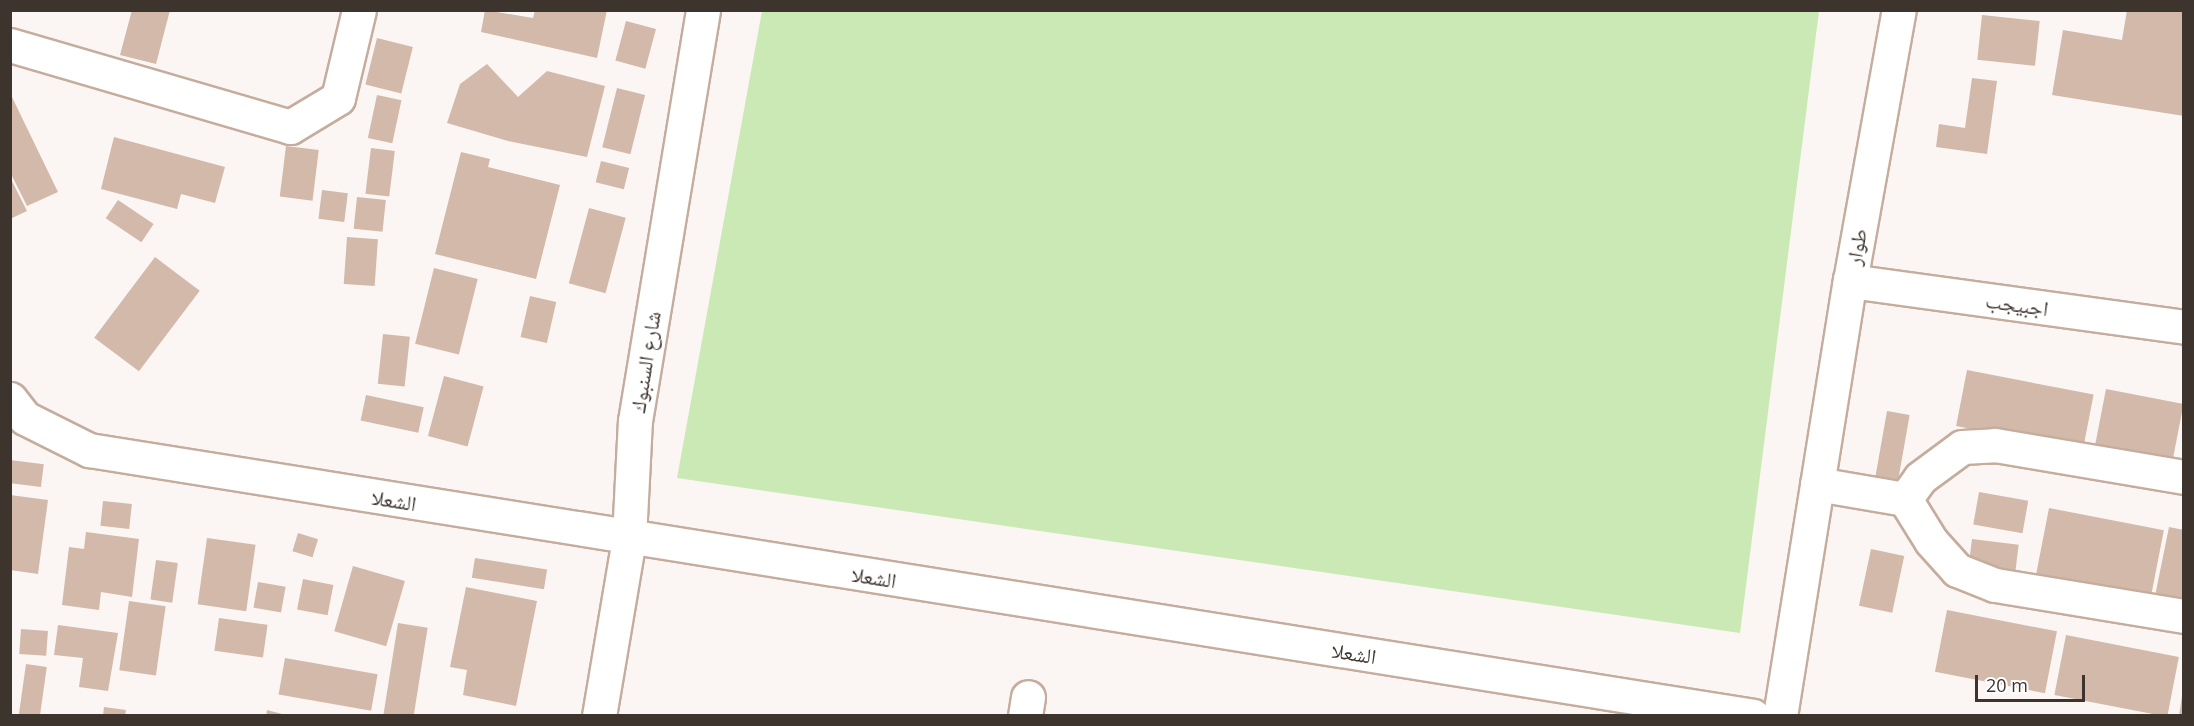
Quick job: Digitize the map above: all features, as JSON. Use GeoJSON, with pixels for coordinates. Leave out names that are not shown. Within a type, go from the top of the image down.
{"type":"FeatureCollection","features":[{"type":"Feature","properties":{"kind":"street"},"geometry":{"type":"LineString","coordinates":[[10,45],[290,127],[338,98],[359,10]]}},
{"type":"Feature","properties":{"kind":"street","name":"شارع السنبوك"},"geometry":{"type":"LineString","coordinates":[[599,716],[628,538],[635,421],[703,10]]}},
{"type":"Feature","properties":{"kind":"street","name":"طوار"},"geometry":{"type":"LineString","coordinates":[[1780,716],[1850,281],[1899,10]]}},
{"type":"Feature","properties":{"kind":"street","name":"اجبيجب"},"geometry":{"type":"LineString","coordinates":[[1850,281],[2184,327]]}},
{"type":"Feature","properties":{"kind":"street","name":"الشعلا"},"geometry":{"type":"LineString","coordinates":[[10,399],[25,418],[88,450],[1753,716]]}},
{"type":"Feature","properties":{"kind":"street"},"geometry":{"type":"LineString","coordinates":[[1905,500],[1920,478],[1962,447],[1995,445],[2184,477]]}},
{"type":"Feature","properties":{"kind":"street"},"geometry":{"type":"LineString","coordinates":[[1817,484],[1905,500],[1931,541],[1957,570],[1995,585],[2184,616]]}},
{"type":"Feature","properties":{"kind":"green space"},"geometry":{"type":"Polygon","coordinates":[[[762,11],[1819,11],[1740,633],[677,478],[762,11]]]}},
{"type":"Feature","properties":{"kind":"building"},"geometry":{"type":"Polygon","coordinates":[[[132,10],[170,10],[156,64],[120,55],[132,10]]]}},
{"type":"Feature","properties":{"kind":"building"},"geometry":{"type":"Polygon","coordinates":[[[485,10],[533,18],[535,10],[607,10],[597,58],[481,32],[485,10]]]}},
{"type":"Feature","properties":{"kind":"building"},"geometry":{"type":"Polygon","coordinates":[[[2127,10],[2184,10],[2184,116],[2052,95],[2063,30],[2122,40],[2127,10]]]}},
{"type":"Feature","properties":{"kind":"building"},"geometry":{"type":"Polygon","coordinates":[[[1982,15],[2040,21],[2035,66],[1977,60],[1982,15]]]}},
{"type":"Feature","properties":{"kind":"building"},"geometry":{"type":"Polygon","coordinates":[[[626,21],[656,29],[645,69],[615,61],[626,21]]]}},
{"type":"Feature","properties":{"kind":"building"},"geometry":{"type":"Polygon","coordinates":[[[377,38],[413,47],[401,94],[365,85],[377,38]]]}},
{"type":"Feature","properties":{"kind":"building"},"geometry":{"type":"Polygon","coordinates":[[[487,64],[518,97],[547,71],[605,86],[587,157],[508,141],[447,123],[460,84],[487,64]]]}},
{"type":"Feature","properties":{"kind":"building"},"geometry":{"type":"Polygon","coordinates":[[[1972,78],[1997,81],[1987,154],[1936,147],[1939,124],[1965,128],[1972,78]]]}},
{"type":"Feature","properties":{"kind":"building"},"geometry":{"type":"Polygon","coordinates":[[[617,88],[645,95],[630,154],[602,147],[617,88]]]}},
{"type":"Feature","properties":{"kind":"building"},"geometry":{"type":"Polygon","coordinates":[[[10,93],[58,192],[27,206],[10,172],[10,93]]]}},
{"type":"Feature","properties":{"kind":"building"},"geometry":{"type":"Polygon","coordinates":[[[377,95],[401,100],[392,143],[368,138],[377,95]]]}},
{"type":"Feature","properties":{"kind":"building"},"geometry":{"type":"Polygon","coordinates":[[[114,137],[225,167],[215,203],[181,194],[177,209],[101,189],[114,137]]]}},
{"type":"Feature","properties":{"kind":"building"},"geometry":{"type":"Polygon","coordinates":[[[286,146],[319,150],[313,201],[280,197],[286,146]]]}},
{"type":"Feature","properties":{"kind":"building"},"geometry":{"type":"Polygon","coordinates":[[[371,148],[395,151],[389,197],[365,194],[371,148]]]}},
{"type":"Feature","properties":{"kind":"building"},"geometry":{"type":"Polygon","coordinates":[[[461,152],[490,159],[488,167],[560,185],[536,279],[435,254],[461,152]]]}},
{"type":"Feature","properties":{"kind":"building"},"geometry":{"type":"Polygon","coordinates":[[[601,161],[629,168],[624,189],[596,182],[601,161]]]}},
{"type":"Feature","properties":{"kind":"building"},"geometry":{"type":"Polygon","coordinates":[[[10,177],[27,211],[10,219],[10,177]]]}},
{"type":"Feature","properties":{"kind":"building"},"geometry":{"type":"Polygon","coordinates":[[[322,190],[348,193],[344,222],[318,219],[322,190]]]}},
{"type":"Feature","properties":{"kind":"building"},"geometry":{"type":"Polygon","coordinates":[[[357,197],[386,200],[382,232],[354,229],[357,197]]]}},
{"type":"Feature","properties":{"kind":"building"},"geometry":{"type":"Polygon","coordinates":[[[118,200],[154,224],[141,242],[106,218],[118,200]]]}},
{"type":"Feature","properties":{"kind":"building"},"geometry":{"type":"Polygon","coordinates":[[[589,208],[626,218],[606,293],[569,283],[589,208]]]}},
{"type":"Feature","properties":{"kind":"building"},"geometry":{"type":"Polygon","coordinates":[[[347,237],[378,239],[375,286],[344,284],[347,237]]]}},
{"type":"Feature","properties":{"kind":"building"},"geometry":{"type":"Polygon","coordinates":[[[155,257],[200,291],[139,371],[94,338],[155,257]]]}},
{"type":"Feature","properties":{"kind":"building"},"geometry":{"type":"Polygon","coordinates":[[[434,268],[478,279],[459,355],[415,344],[434,268]]]}},
{"type":"Feature","properties":{"kind":"building"},"geometry":{"type":"Polygon","coordinates":[[[530,296],[556,302],[547,343],[521,337],[530,296]]]}},
{"type":"Feature","properties":{"kind":"building"},"geometry":{"type":"Polygon","coordinates":[[[383,334],[410,337],[405,387],[378,384],[383,334]]]}},
{"type":"Feature","properties":{"kind":"building"},"geometry":{"type":"Polygon","coordinates":[[[1967,370],[2094,395],[2083,451],[1956,426],[1967,370]]]}},
{"type":"Feature","properties":{"kind":"building"},"geometry":{"type":"Polygon","coordinates":[[[444,376],[484,387],[468,446],[428,436],[444,376]]]}},
{"type":"Feature","properties":{"kind":"building"},"geometry":{"type":"Polygon","coordinates":[[[2106,389],[2184,404],[2172,462],[2095,447],[2106,389]]]}},
{"type":"Feature","properties":{"kind":"building"},"geometry":{"type":"Polygon","coordinates":[[[366,395],[424,407],[418,433],[361,420],[366,395]]]}},
{"type":"Feature","properties":{"kind":"building"},"geometry":{"type":"Polygon","coordinates":[[[1887,411],[1910,415],[1896,490],[1874,486],[1887,411]]]}},
{"type":"Feature","properties":{"kind":"building"},"geometry":{"type":"Polygon","coordinates":[[[10,460],[44,464],[41,487],[10,483],[10,460]]]}},
{"type":"Feature","properties":{"kind":"building"},"geometry":{"type":"Polygon","coordinates":[[[1979,492],[2028,501],[2023,533],[1973,524],[1979,492]]]}},
{"type":"Feature","properties":{"kind":"building"},"geometry":{"type":"Polygon","coordinates":[[[10,495],[48,500],[38,574],[10,570],[10,495]]]}},
{"type":"Feature","properties":{"kind":"building"},"geometry":{"type":"Polygon","coordinates":[[[103,501],[132,504],[129,529],[100,526],[103,501]]]}},
{"type":"Feature","properties":{"kind":"building"},"geometry":{"type":"Polygon","coordinates":[[[2049,508],[2164,530],[2151,596],[2036,574],[2049,508]]]}},
{"type":"Feature","properties":{"kind":"building"},"geometry":{"type":"Polygon","coordinates":[[[2169,527],[2184,530],[2184,601],[2155,596],[2169,527]]]}},
{"type":"Feature","properties":{"kind":"building"},"geometry":{"type":"Polygon","coordinates":[[[86,532],[139,539],[132,597],[101,592],[99,610],[62,605],[69,547],[84,549],[86,532]]]}},
{"type":"Feature","properties":{"kind":"building"},"geometry":{"type":"Polygon","coordinates":[[[298,533],[318,539],[313,557],[292,551],[298,533]]]}},
{"type":"Feature","properties":{"kind":"building"},"geometry":{"type":"Polygon","coordinates":[[[207,538],[256,545],[246,611],[198,604],[207,538]]]}},
{"type":"Feature","properties":{"kind":"building"},"geometry":{"type":"Polygon","coordinates":[[[1972,539],[2019,545],[2015,575],[1968,569],[1972,539]]]}},
{"type":"Feature","properties":{"kind":"building"},"geometry":{"type":"Polygon","coordinates":[[[1871,549],[1904,556],[1892,613],[1859,606],[1871,549]]]}},
{"type":"Feature","properties":{"kind":"building"},"geometry":{"type":"Polygon","coordinates":[[[475,558],[547,569],[544,589],[472,578],[475,558]]]}},
{"type":"Feature","properties":{"kind":"building"},"geometry":{"type":"Polygon","coordinates":[[[156,560],[178,563],[172,603],[150,600],[156,560]]]}},
{"type":"Feature","properties":{"kind":"building"},"geometry":{"type":"Polygon","coordinates":[[[353,566],[405,581],[386,646],[334,631],[353,566]]]}},
{"type":"Feature","properties":{"kind":"building"},"geometry":{"type":"Polygon","coordinates":[[[303,579],[333,585],[328,615],[297,609],[303,579]]]}},
{"type":"Feature","properties":{"kind":"building"},"geometry":{"type":"Polygon","coordinates":[[[258,582],[286,587],[281,612],[253,608],[258,582]]]}},
{"type":"Feature","properties":{"kind":"building"},"geometry":{"type":"Polygon","coordinates":[[[466,587],[537,601],[516,706],[463,695],[467,670],[450,667],[466,587]]]}},
{"type":"Feature","properties":{"kind":"building"},"geometry":{"type":"Polygon","coordinates":[[[129,601],[166,606],[156,675],[119,670],[129,601]]]}},
{"type":"Feature","properties":{"kind":"building"},"geometry":{"type":"Polygon","coordinates":[[[1947,610],[2057,631],[2045,693],[1935,672],[1947,610]]]}},
{"type":"Feature","properties":{"kind":"building"},"geometry":{"type":"Polygon","coordinates":[[[219,618],[268,625],[263,657],[214,651],[219,618]]]}},
{"type":"Feature","properties":{"kind":"building"},"geometry":{"type":"Polygon","coordinates":[[[398,623],[428,628],[414,716],[383,715],[398,623]]]}},
{"type":"Feature","properties":{"kind":"building"},"geometry":{"type":"Polygon","coordinates":[[[58,625],[118,633],[108,691],[79,687],[83,658],[54,655],[58,625]]]}},
{"type":"Feature","properties":{"kind":"building"},"geometry":{"type":"Polygon","coordinates":[[[21,629],[48,631],[46,656],[19,654],[21,629]]]}},
{"type":"Feature","properties":{"kind":"building"},"geometry":{"type":"Polygon","coordinates":[[[2066,635],[2179,657],[2167,716],[2054,695],[2066,635]]]}},
{"type":"Feature","properties":{"kind":"building"},"geometry":{"type":"Polygon","coordinates":[[[285,658],[378,674],[371,711],[279,694],[285,658]]]}},
{"type":"Feature","properties":{"kind":"building"},"geometry":{"type":"Polygon","coordinates":[[[26,664],[47,667],[40,716],[19,715],[26,664]]]}},
{"type":"Feature","properties":{"kind":"building"},"geometry":{"type":"Polygon","coordinates":[[[2182,696],[2184,716],[2179,716],[2182,696]]]}},
{"type":"Feature","properties":{"kind":"building"},"geometry":{"type":"Polygon","coordinates":[[[104,707],[126,710],[125,716],[103,716],[104,707]]]}},
{"type":"Feature","properties":{"kind":"building"},"geometry":{"type":"Polygon","coordinates":[[[267,710],[286,715],[286,716],[266,716],[267,710]]]}}]}
